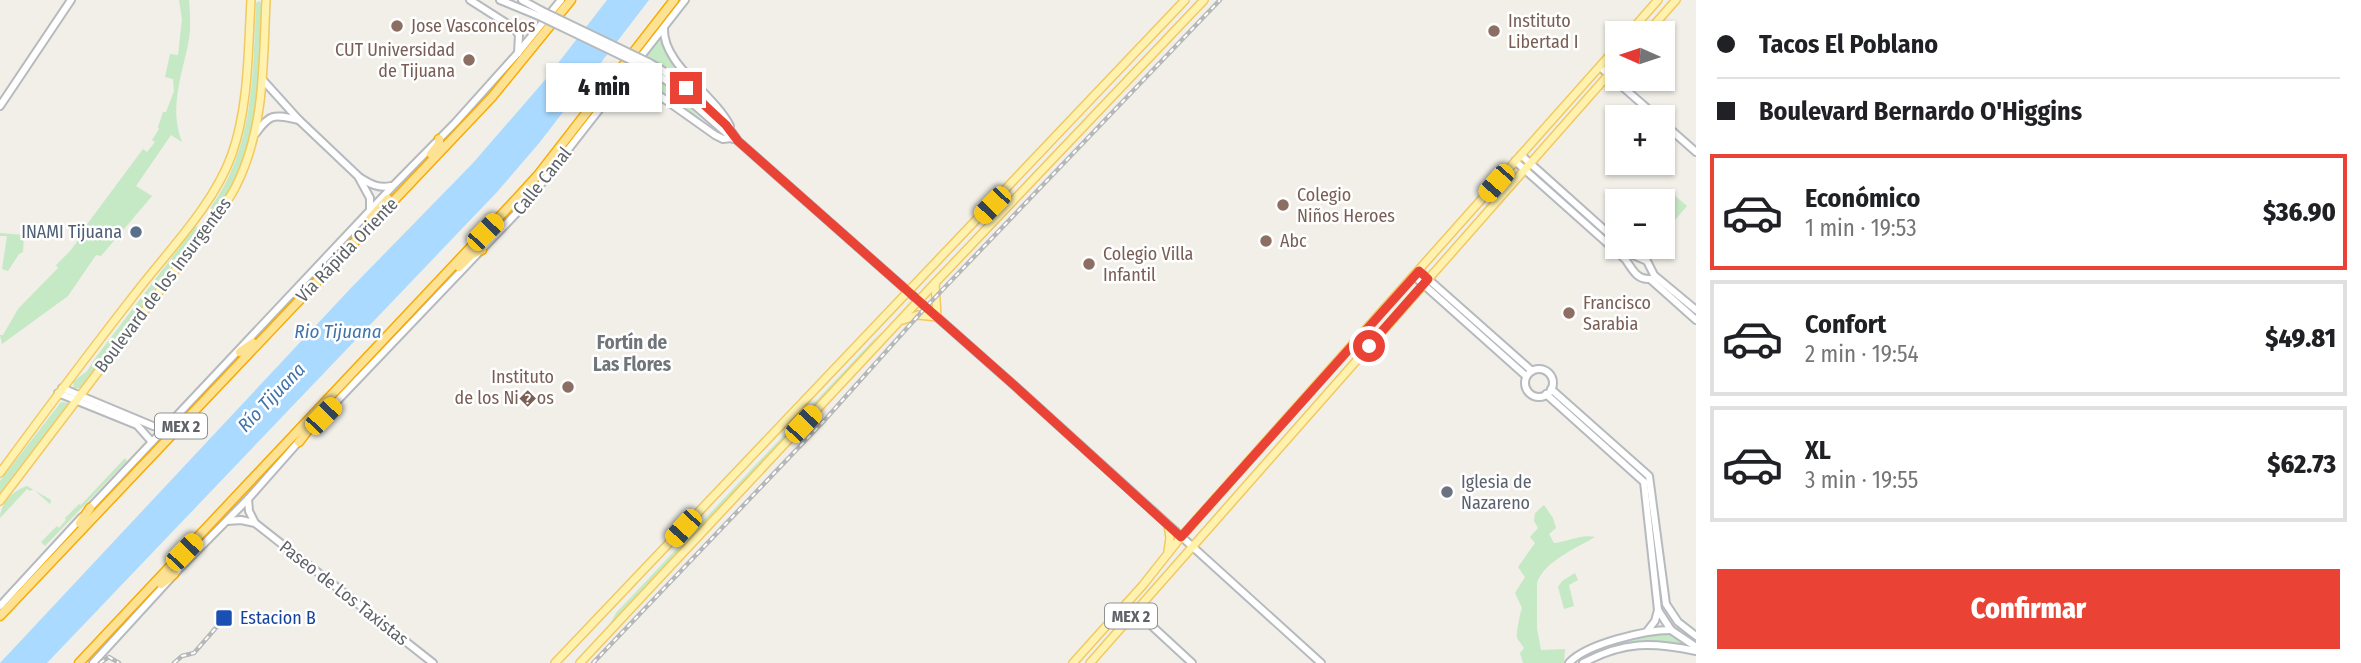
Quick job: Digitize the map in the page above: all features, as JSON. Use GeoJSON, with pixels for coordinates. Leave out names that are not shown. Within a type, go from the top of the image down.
{"type":"FeatureCollection","features":[{"type":"Feature","properties":{"kind":"highway","name":"Vía Rápida Oriente"},"geometry":{"type":"LineString","coordinates":[[0,616],[492,97],[570,0]]}},
{"type":"Feature","properties":{"kind":"highway"},"geometry":{"type":"LineString","coordinates":[[79,663],[538,175],[674,0]]}},
{"type":"Feature","properties":{"kind":"highway"},"geometry":{"type":"LineString","coordinates":[[361,235],[365,223],[436,149],[439,139]]}},
{"type":"Feature","properties":{"kind":"highway"},"geometry":{"type":"LineString","coordinates":[[401,321],[414,312],[472,254],[482,250]]}},
{"type":"Feature","properties":{"kind":"highway"},"geometry":{"type":"LineString","coordinates":[[240,352],[304,295]]}},
{"type":"Feature","properties":{"kind":"highway"},"geometry":{"type":"LineString","coordinates":[[299,443],[344,383]]}},
{"type":"Feature","properties":{"kind":"highway"},"geometry":{"type":"LineString","coordinates":[[26,586],[31,575],[86,516],[90,508]]}},
{"type":"Feature","properties":{"kind":"highway"},"geometry":{"type":"LineString","coordinates":[[119,620],[124,619],[174,574]]}},
{"type":"Feature","properties":{"kind":"main road"},"geometry":{"type":"LineString","coordinates":[[0,106],[71,0]]}},
{"type":"Feature","properties":{"kind":"main road","name":"Boulevard de los Insurgentes"},"geometry":{"type":"LineString","coordinates":[[0,473],[221,179],[232,154],[243,110],[251,0]]}},
{"type":"Feature","properties":{"kind":"main road","name":"Boulevard de los Insurgentes"},"geometry":{"type":"LineString","coordinates":[[0,502],[232,193],[256,133],[262,79],[264,0]]}},
{"type":"Feature","properties":{"kind":"main road"},"geometry":{"type":"LineString","coordinates":[[470,0],[514,28],[520,42],[517,54]]}},
{"type":"Feature","properties":{"kind":"main road"},"geometry":{"type":"LineString","coordinates":[[500,0],[541,13]]}},
{"type":"Feature","properties":{"kind":"main road"},"geometry":{"type":"LineString","coordinates":[[522,0],[541,13],[646,65],[662,69],[678,82],[734,138],[919,300],[1321,663]]}},
{"type":"Feature","properties":{"kind":"main road"},"geometry":{"type":"LineString","coordinates":[[0,606],[164,428],[240,352],[439,139],[517,54],[561,0]]}},
{"type":"Feature","properties":{"kind":"main road","name":"Calle Canal"},"geometry":{"type":"LineString","coordinates":[[93,663],[533,194],[685,0]]}},
{"type":"Feature","properties":{"kind":"main road"},"geometry":{"type":"LineString","coordinates":[[558,662],[1185,0]]}},
{"type":"Feature","properties":{"kind":"main road"},"geometry":{"type":"LineString","coordinates":[[580,663],[935,282],[1204,0]]}},
{"type":"Feature","properties":{"kind":"main road"},"geometry":{"type":"LineString","coordinates":[[1640,21],[1658,0]]}},
{"type":"Feature","properties":{"kind":"main road"},"geometry":{"type":"LineString","coordinates":[[1658,21],[1676,0]]}},
{"type":"Feature","properties":{"kind":"main road"},"geometry":{"type":"LineString","coordinates":[[664,26],[665,47],[722,112],[734,138]]}},
{"type":"Feature","properties":{"kind":"main road","name":"MEX 2"},"geometry":{"type":"LineString","coordinates":[[1073,663],[1165,560],[1181,537],[1605,61]]}},
{"type":"Feature","properties":{"kind":"main road"},"geometry":{"type":"LineString","coordinates":[[1600,67],[1605,71]]}},
{"type":"Feature","properties":{"kind":"main road","name":"MEX 2"},"geometry":{"type":"LineString","coordinates":[[1090,663],[1605,77]]}},
{"type":"Feature","properties":{"kind":"main road"},"geometry":{"type":"LineString","coordinates":[[262,79],[299,120],[358,176],[379,187],[394,185]]}},
{"type":"Feature","properties":{"kind":"main road"},"geometry":{"type":"LineString","coordinates":[[619,85],[643,85],[715,135],[723,139],[734,138]]}},
{"type":"Feature","properties":{"kind":"main road"},"geometry":{"type":"LineString","coordinates":[[1627,91],[1643,105]]}},
{"type":"Feature","properties":{"kind":"main road"},"geometry":{"type":"LineString","coordinates":[[256,133],[265,121],[276,115],[299,120]]}},
{"type":"Feature","properties":{"kind":"main road"},"geometry":{"type":"LineString","coordinates":[[1675,133],[1696,152]]}},
{"type":"Feature","properties":{"kind":"main road"},"geometry":{"type":"LineString","coordinates":[[1518,158],[1605,231]]}},
{"type":"Feature","properties":{"kind":"main road"},"geometry":{"type":"LineString","coordinates":[[1528,166],[1628,261],[1633,272],[1643,279],[1652,277],[1696,310]]}},
{"type":"Feature","properties":{"kind":"main road"},"geometry":{"type":"LineString","coordinates":[[358,176],[370,198],[370,212]]}},
{"type":"Feature","properties":{"kind":"main road"},"geometry":{"type":"LineString","coordinates":[[1642,259],[1647,261],[1652,277],[1696,320]]}},
{"type":"Feature","properties":{"kind":"main road"},"geometry":{"type":"LineString","coordinates":[[1417,274],[1529,373]]}},
{"type":"Feature","properties":{"kind":"main road"},"geometry":{"type":"LineString","coordinates":[[935,282],[937,317]]}},
{"type":"Feature","properties":{"kind":"main road"},"geometry":{"type":"LineString","coordinates":[[901,320],[918,316],[937,317]]}},
{"type":"Feature","properties":{"kind":"main road"},"geometry":{"type":"LineString","coordinates":[[1537,369],[1548,373],[1552,380],[1548,392],[1537,396],[1528,391],[1525,381],[1529,373],[1537,369]]}},
{"type":"Feature","properties":{"kind":"main road"},"geometry":{"type":"LineString","coordinates":[[60,390],[164,428]]}},
{"type":"Feature","properties":{"kind":"main road"},"geometry":{"type":"LineString","coordinates":[[1548,392],[1644,482],[1658,610],[1655,621],[1647,631]]}},
{"type":"Feature","properties":{"kind":"main road"},"geometry":{"type":"LineString","coordinates":[[1548,392],[1649,476],[1666,604],[1678,622],[1696,636]]}},
{"type":"Feature","properties":{"kind":"main road"},"geometry":{"type":"LineString","coordinates":[[79,398],[137,425],[152,442]]}},
{"type":"Feature","properties":{"kind":"main road"},"geometry":{"type":"LineString","coordinates":[[248,499],[249,511],[255,523]]}},
{"type":"Feature","properties":{"kind":"main road"},"geometry":{"type":"LineString","coordinates":[[227,521],[255,523]]}},
{"type":"Feature","properties":{"kind":"main road","name":"Paseo de Los Taxistas"},"geometry":{"type":"LineString","coordinates":[[255,523],[433,663]]}},
{"type":"Feature","properties":{"kind":"main road"},"geometry":{"type":"LineString","coordinates":[[1165,560],[1170,538],[1168,525]]}},
{"type":"Feature","properties":{"kind":"main road"},"geometry":{"type":"LineString","coordinates":[[1127,604],[1192,663]]}},
{"type":"Feature","properties":{"kind":"main road"},"geometry":{"type":"LineString","coordinates":[[1658,610],[1671,630],[1696,649]]}},
{"type":"Feature","properties":{"kind":"main road"},"geometry":{"type":"LineString","coordinates":[[1569,663],[1605,644],[1647,631],[1671,630]]}},
{"type":"Feature","properties":{"kind":"main road"},"geometry":{"type":"LineString","coordinates":[[1583,663],[1600,654],[1630,646],[1659,644],[1696,649]]}},
{"type":"Feature","properties":{"kind":"green space"},"geometry":{"type":"Polygon","coordinates":[[[179,0],[189,0],[190,20],[189,39],[176,103],[182,142],[171,135],[136,186],[152,196],[101,256],[96,255],[68,296],[2,344],[0,335],[3,335],[18,309],[58,268],[56,265],[71,250],[143,149],[147,152],[155,142],[152,140],[174,91],[173,79],[165,77],[170,54],[178,55],[182,19],[179,0]]]}},
{"type":"Feature","properties":{"kind":"green space"},"geometry":{"type":"Polygon","coordinates":[[[259,1],[260,79],[252,137],[237,176],[216,211],[212,213],[211,207],[236,160],[243,135],[252,83],[256,3],[259,1]]]}},
{"type":"Feature","properties":{"kind":"green space"},"geometry":{"type":"Polygon","coordinates":[[[662,34],[677,66],[721,116],[672,70],[646,56],[662,34]]]}},
{"type":"Feature","properties":{"kind":"green space"},"geometry":{"type":"Polygon","coordinates":[[[636,68],[666,86],[717,134],[647,81],[628,79],[636,68]]]}},
{"type":"Feature","properties":{"kind":"green space"},"geometry":{"type":"Polygon","coordinates":[[[1675,196],[1687,206],[1675,220],[1675,196]]]}},
{"type":"Feature","properties":{"kind":"green space"},"geometry":{"type":"Polygon","coordinates":[[[198,226],[110,349],[80,388],[74,388],[73,382],[87,371],[198,226]]]}},
{"type":"Feature","properties":{"kind":"green space"},"geometry":{"type":"Polygon","coordinates":[[[0,233],[24,235],[23,252],[8,271],[2,269],[7,236],[0,236],[0,233]]]}},
{"type":"Feature","properties":{"kind":"green space"},"geometry":{"type":"Polygon","coordinates":[[[882,331],[844,377],[588,649],[616,613],[882,331]]]}},
{"type":"Feature","properties":{"kind":"green space"},"geometry":{"type":"Polygon","coordinates":[[[61,402],[69,403],[0,493],[0,481],[61,402]]]}},
{"type":"Feature","properties":{"kind":"green space"},"geometry":{"type":"Polygon","coordinates":[[[125,458],[127,461],[45,546],[41,542],[57,526],[59,528],[65,518],[81,505],[125,458]]]}},
{"type":"Feature","properties":{"kind":"green space"},"geometry":{"type":"Polygon","coordinates":[[[27,486],[33,489],[27,489],[0,518],[2,507],[9,498],[27,486]]]}},
{"type":"Feature","properties":{"kind":"green space"},"geometry":{"type":"Polygon","coordinates":[[[35,490],[51,500],[50,504],[35,490]]]}},
{"type":"Feature","properties":{"kind":"green space"},"geometry":{"type":"Polygon","coordinates":[[[1544,505],[1556,528],[1549,534],[1554,543],[1595,537],[1546,568],[1537,583],[1537,629],[1541,650],[1565,649],[1564,663],[1523,663],[1520,653],[1524,648],[1517,638],[1522,608],[1515,593],[1525,577],[1518,567],[1535,543],[1530,537],[1538,528],[1534,521],[1535,513],[1544,505]]]}},
{"type":"Feature","properties":{"kind":"green space"},"geometry":{"type":"Polygon","coordinates":[[[1575,573],[1578,580],[1569,585],[1574,606],[1564,609],[1558,587],[1575,573]]]}},
{"type":"Feature","properties":{"kind":"green space"},"geometry":{"type":"Polygon","coordinates":[[[1667,632],[1693,648],[1663,643],[1636,643],[1609,649],[1581,661],[1575,660],[1620,641],[1667,632]]]}},
{"type":"Feature","properties":{"kind":"water","name":"Rio Tijuana"},"geometry":{"type":"Polygon","coordinates":[[[607,0],[649,0],[540,142],[497,192],[47,663],[0,663],[350,289],[473,163],[545,80],[607,0]]]}},
{"type":"Feature","properties":{"kind":"railway"},"geometry":{"type":"LineString","coordinates":[[593,663],[822,423],[926,307],[1220,0]]}},
{"type":"Feature","properties":{"kind":"railway"},"geometry":{"type":"LineString","coordinates":[[174,663],[182,656],[194,653],[227,615]]}},
{"type":"Feature","properties":{"kind":"railway"},"geometry":{"type":"LineString","coordinates":[[100,663],[109,657],[119,663]]}},
{"type":"Feature","properties":{"kind":"place","name":"Jose Vasconcelos"},"geometry":{"type":"Point","coordinates":[397,26]}},
{"type":"Feature","properties":{"kind":"place","name":"Instituto Libertad I"},"geometry":{"type":"Point","coordinates":[1494,31]}},
{"type":"Feature","properties":{"kind":"place","name":"CUT Universidad de Tijuana"},"geometry":{"type":"Point","coordinates":[469,60]}},
{"type":"Feature","properties":{"kind":"place","name":"Colegio Niños Heroes"},"geometry":{"type":"Point","coordinates":[1283,205]}},
{"type":"Feature","properties":{"kind":"place","name":"INAMI Tijuana"},"geometry":{"type":"Point","coordinates":[136,232]}},
{"type":"Feature","properties":{"kind":"place","name":"Abc"},"geometry":{"type":"Point","coordinates":[1266,241]}},
{"type":"Feature","properties":{"kind":"place","name":"Colegio Villa Infantil"},"geometry":{"type":"Point","coordinates":[1089,264]}},
{"type":"Feature","properties":{"kind":"place","name":"Francisco Sarabia"},"geometry":{"type":"Point","coordinates":[1569,313]}},
{"type":"Feature","properties":{"kind":"place","name":"Instituto de los Ni�os"},"geometry":{"type":"Point","coordinates":[568,387]}},
{"type":"Feature","properties":{"kind":"place","name":"Iglesia de Nazareno"},"geometry":{"type":"Point","coordinates":[1447,492]}},
{"type":"Feature","properties":{"kind":"place","name":"Estacion B"},"geometry":{"type":"Point","coordinates":[224,618]}},
{"type":"Feature","properties":{"kind":"district","name":"Fortín de Las Flores"},"geometry":{"type":"Point","coordinates":[632,353]}},
{"type":"Feature","properties":{"kind":"route"},"geometry":{"type":"LineString","coordinates":[[686,88],[726,125],[738,141],[1181,537],[1419,271],[1428,279],[1369,346]]}},
{"type":"Feature","properties":{"kind":"water label","name":"Río Tijuana"},"geometry":{"type":"Point","coordinates":[271,397]}}]}
